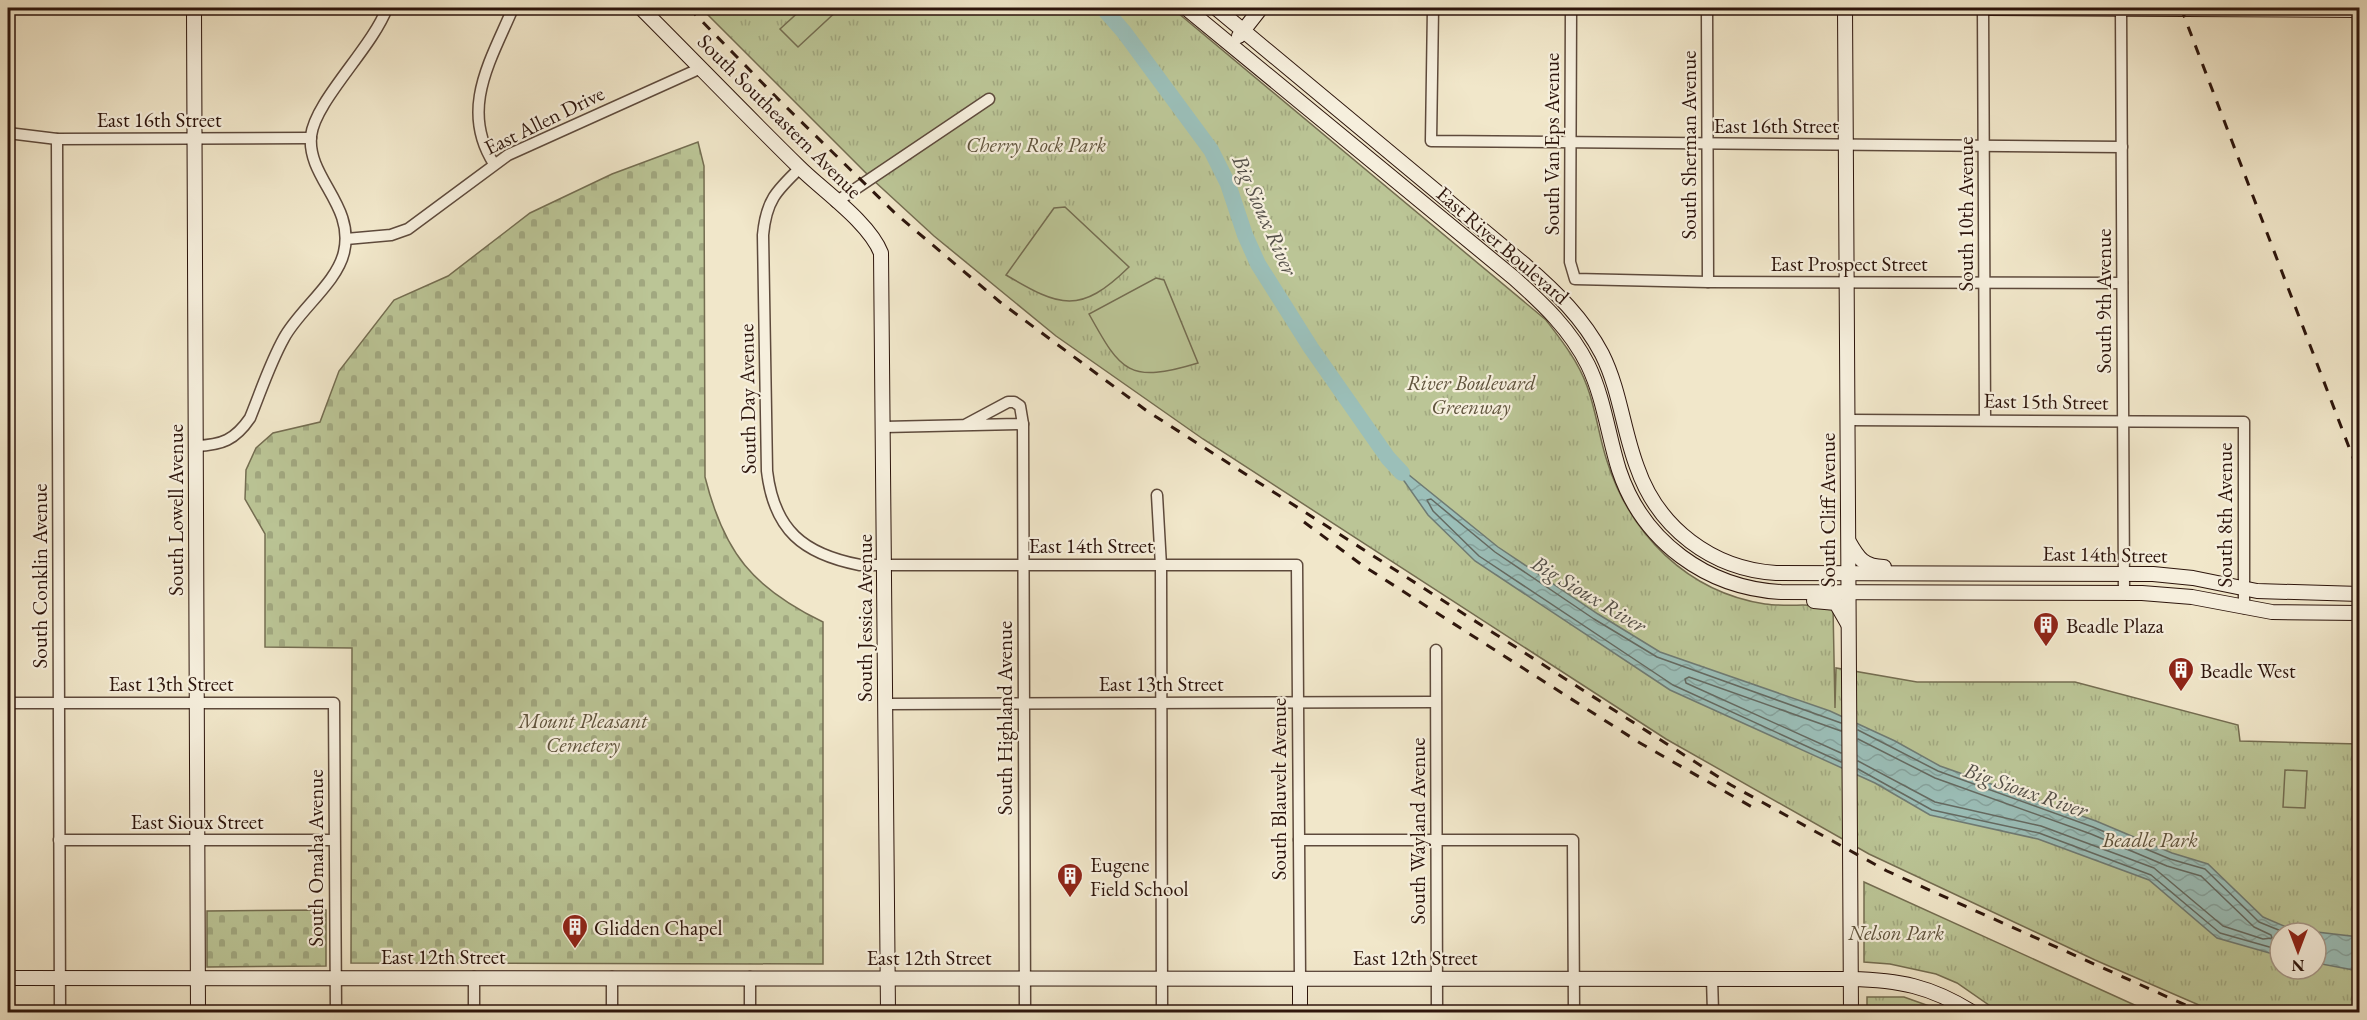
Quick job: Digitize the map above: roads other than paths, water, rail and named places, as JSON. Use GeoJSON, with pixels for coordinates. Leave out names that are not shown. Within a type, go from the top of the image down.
{"type":"FeatureCollection","features":[{"type":"Feature","properties":{"kind":"street","name":"South Lowell Avenue"},"geometry":{"type":"LineString","coordinates":[[194,8],[198,1012]]}},
{"type":"Feature","properties":{"kind":"street"},"geometry":{"type":"LineString","coordinates":[[196,446],[222,444],[242,429],[250,418],[284,337],[337,267],[344,254],[345,224],[337,201],[313,158],[311,138],[320,112],[379,28],[387,8]]}},
{"type":"Feature","properties":{"kind":"street"},"geometry":{"type":"LineString","coordinates":[[494,164],[486,151],[479,131],[477,109],[480,88],[513,8]]}},
{"type":"Feature","properties":{"kind":"street","name":"South Southeastern Avenue"},"geometry":{"type":"LineString","coordinates":[[641,8],[800,168],[864,228]]}},
{"type":"Feature","properties":{"kind":"street","name":"East River Boulevard"},"geometry":{"type":"LineString","coordinates":[[1186,8],[1514,278],[1554,315],[1576,344],[1595,381],[1620,473],[1636,506],[1669,547],[1718,579],[1744,588],[1781,592],[1849,592]]}},
{"type":"Feature","properties":{"kind":"street","name":"East River Boulevard"},"geometry":{"type":"LineString","coordinates":[[1216,8],[1525,265],[1573,311],[1591,335],[1611,374],[1642,482],[1659,511],[1681,534],[1708,554],[1749,570],[1776,573],[1849,574]]}},
{"type":"Feature","properties":{"kind":"street"},"geometry":{"type":"LineString","coordinates":[[1232,45],[1262,8]]}},
{"type":"Feature","properties":{"kind":"street","name":"East 16th Street"},"geometry":{"type":"LineString","coordinates":[[1433,8],[1431,141],[2122,147]]}},
{"type":"Feature","properties":{"kind":"street","name":"South Van Eps Avenue"},"geometry":{"type":"LineString","coordinates":[[1570,8],[1570,262],[1575,279]]}},
{"type":"Feature","properties":{"kind":"street","name":"South Sherman Avenue"},"geometry":{"type":"LineString","coordinates":[[1707,8],[1708,282]]}},
{"type":"Feature","properties":{"kind":"street","name":"South Cliff Avenue"},"geometry":{"type":"LineString","coordinates":[[1845,8],[1851,1012]]}},
{"type":"Feature","properties":{"kind":"street","name":"South 10th Avenue"},"geometry":{"type":"LineString","coordinates":[[1983,8],[1985,420]]}},
{"type":"Feature","properties":{"kind":"street"},"geometry":{"type":"LineString","coordinates":[[1988,8],[2360,10]]}},
{"type":"Feature","properties":{"kind":"street","name":"South 9th Avenue"},"geometry":{"type":"LineString","coordinates":[[2121,9],[2124,593]]}},
{"type":"Feature","properties":{"kind":"street","name":"East Allen Drive"},"geometry":{"type":"LineString","coordinates":[[346,239],[392,235],[408,229],[494,164],[590,116],[675,82],[701,68]]}},
{"type":"Feature","properties":{"kind":"street"},"geometry":{"type":"LineString","coordinates":[[836,202],[989,99]]}},
{"type":"Feature","properties":{"kind":"street","name":"East 16th Street"},"geometry":{"type":"LineString","coordinates":[[8,133],[57,139],[311,138]]}},
{"type":"Feature","properties":{"kind":"street","name":"South Conklin Avenue"},"geometry":{"type":"LineString","coordinates":[[57,139],[60,1012]]}},
{"type":"Feature","properties":{"kind":"street","name":"South Day Avenue"},"geometry":{"type":"LineString","coordinates":[[800,168],[776,191],[765,217],[769,488],[774,506],[786,527],[806,546],[833,560],[860,565],[885,565]]}},
{"type":"Feature","properties":{"kind":"street","name":"South Jessica Avenue"},"geometry":{"type":"LineString","coordinates":[[864,228],[877,244],[883,265],[888,1012]]}},
{"type":"Feature","properties":{"kind":"street","name":"East Prospect Street"},"geometry":{"type":"LineString","coordinates":[[1575,279],[1708,282],[2122,283]]}},
{"type":"Feature","properties":{"kind":"street"},"geometry":{"type":"LineString","coordinates":[[884,426],[965,425],[1023,424],[1020,406],[1014,402],[1008,402],[965,425]]}},
{"type":"Feature","properties":{"kind":"street","name":"East 15th Street"},"geometry":{"type":"LineString","coordinates":[[1848,420],[2244,422]]}},
{"type":"Feature","properties":{"kind":"street","name":"South 8th Avenue"},"geometry":{"type":"LineString","coordinates":[[2244,422],[2244,608]]}},
{"type":"Feature","properties":{"kind":"street","name":"South Highland Avenue"},"geometry":{"type":"LineString","coordinates":[[1023,424],[1025,1012]]}},
{"type":"Feature","properties":{"kind":"street"},"geometry":{"type":"LineString","coordinates":[[1157,495],[1161,566],[1162,1012]]}},
{"type":"Feature","properties":{"kind":"street"},"geometry":{"type":"LineString","coordinates":[[1849,542],[1860,560],[1868,566],[1949,568],[1969,574]]}},
{"type":"Feature","properties":{"kind":"street","name":"East 14th Street"},"geometry":{"type":"LineString","coordinates":[[885,565],[1297,565]]}},
{"type":"Feature","properties":{"kind":"street","name":"South Blauvelt Avenue"},"geometry":{"type":"LineString","coordinates":[[1297,565],[1300,1012]]}},
{"type":"Feature","properties":{"kind":"street"},"geometry":{"type":"LineString","coordinates":[[1718,579],[1731,578],[1761,584],[1828,586],[1842,583],[1849,574]]}},
{"type":"Feature","properties":{"kind":"street","name":"East 14th Street"},"geometry":{"type":"LineString","coordinates":[[1849,574],[2124,574],[2193,578],[2244,589],[2280,593],[2360,594]]}},
{"type":"Feature","properties":{"kind":"street"},"geometry":{"type":"LineString","coordinates":[[1849,592],[1858,585],[1872,582],[1947,582],[1969,574]]}},
{"type":"Feature","properties":{"kind":"street"},"geometry":{"type":"LineString","coordinates":[[1744,588],[1753,597],[1761,599],[1834,602],[1849,627]]}},
{"type":"Feature","properties":{"kind":"street","name":"East 14th Street"},"geometry":{"type":"LineString","coordinates":[[1849,592],[2124,593],[2192,597],[2244,608],[2360,613]]}},
{"type":"Feature","properties":{"kind":"street"},"geometry":{"type":"LineString","coordinates":[[2327,612],[2346,606],[2360,606]]}},
{"type":"Feature","properties":{"kind":"street","name":"South Wayland Avenue"},"geometry":{"type":"LineString","coordinates":[[1436,650],[1437,1012]]}},
{"type":"Feature","properties":{"kind":"street","name":"East 13th Street"},"geometry":{"type":"LineString","coordinates":[[886,704],[1436,702]]}},
{"type":"Feature","properties":{"kind":"street","name":"East 13th Street"},"geometry":{"type":"LineString","coordinates":[[8,703],[334,703]]}},
{"type":"Feature","properties":{"kind":"street","name":"South Omaha Avenue"},"geometry":{"type":"LineString","coordinates":[[334,703],[336,1012]]}},
{"type":"Feature","properties":{"kind":"street","name":"East Sioux Street"},"geometry":{"type":"LineString","coordinates":[[59,840],[334,840]]}},
{"type":"Feature","properties":{"kind":"street"},"geometry":{"type":"LineString","coordinates":[[1299,840],[1573,840],[1574,1012]]}},
{"type":"Feature","properties":{"kind":"street"},"geometry":{"type":"LineString","coordinates":[[474,977],[474,1012]]}},
{"type":"Feature","properties":{"kind":"street"},"geometry":{"type":"LineString","coordinates":[[612,977],[612,1012]]}},
{"type":"Feature","properties":{"kind":"street"},"geometry":{"type":"LineString","coordinates":[[750,977],[750,1012]]}},
{"type":"Feature","properties":{"kind":"street","name":"East 12th Street"},"geometry":{"type":"LineString","coordinates":[[8,978],[1574,977],[1851,979],[1913,984],[1943,996],[1972,1012]]}},
{"type":"Feature","properties":{"kind":"street"},"geometry":{"type":"LineString","coordinates":[[1712,978],[1713,1012]]}},
{"type":"Feature","properties":{"kind":"water"},"geometry":{"type":"Polygon","coordinates":[[[1388,458],[1498,547],[1598,614],[1660,652],[1830,711],[1895,741],[1940,766],[2096,821],[2172,853],[2208,864],[2263,917],[2272,921],[2268,921],[2268,953],[2217,938],[2149,880],[2038,839],[1930,815],[1875,783],[1670,690],[1475,561],[1428,515],[1388,458]]]}},
{"type":"Feature","properties":{"kind":"water"},"geometry":{"type":"Polygon","coordinates":[[[2328,933],[2359,937],[2359,971],[2328,965],[2328,933]]]}},
{"type":"Feature","properties":{"kind":"waterway","name":"Big Sioux River"},"geometry":{"type":"LineString","coordinates":[[1103,8],[1124,32],[1211,150],[1228,184],[1245,235],[1258,264],[1311,348],[1388,458],[1402,473]]}},
{"type":"Feature","properties":{"kind":"railway"},"geometry":{"type":"LineString","coordinates":[[689,8],[896,214],[1000,302],[1147,411],[1731,785],[1887,871],[2201,1012]]}},
{"type":"Feature","properties":{"kind":"railway"},"geometry":{"type":"LineString","coordinates":[[2181,8],[2360,476]]}},
{"type":"Feature","properties":{"kind":"railway"},"geometry":{"type":"LineString","coordinates":[[1304,522],[1362,565],[1640,743],[1759,811]]}},
{"type":"Feature","properties":{"kind":"place","name":"Beadle Plaza"},"geometry":{"type":"Point","coordinates":[2046,648]}},
{"type":"Feature","properties":{"kind":"place","name":"Beadle West"},"geometry":{"type":"Point","coordinates":[2181,693]}},
{"type":"Feature","properties":{"kind":"place","name":"Eugene Field School"},"geometry":{"type":"Point","coordinates":[1070,899]}},
{"type":"Feature","properties":{"kind":"place","name":"Glidden Chapel"},"geometry":{"type":"Point","coordinates":[575,950]}},
{"type":"Feature","properties":{"kind":"park label","name":"Cherry Rock Park"},"geometry":{"type":"Point","coordinates":[1036,144]}},
{"type":"Feature","properties":{"kind":"park label","name":"River Boulevard Greenway"},"geometry":{"type":"Point","coordinates":[1471,394]}},
{"type":"Feature","properties":{"kind":"park label","name":"Mount Pleasant Cemetery"},"geometry":{"type":"Point","coordinates":[583,732]}},
{"type":"Feature","properties":{"kind":"park label","name":"Beadle Park"},"geometry":{"type":"Point","coordinates":[2150,839]}},
{"type":"Feature","properties":{"kind":"park label","name":"Nelson Park"},"geometry":{"type":"Point","coordinates":[1896,932]}}]}
